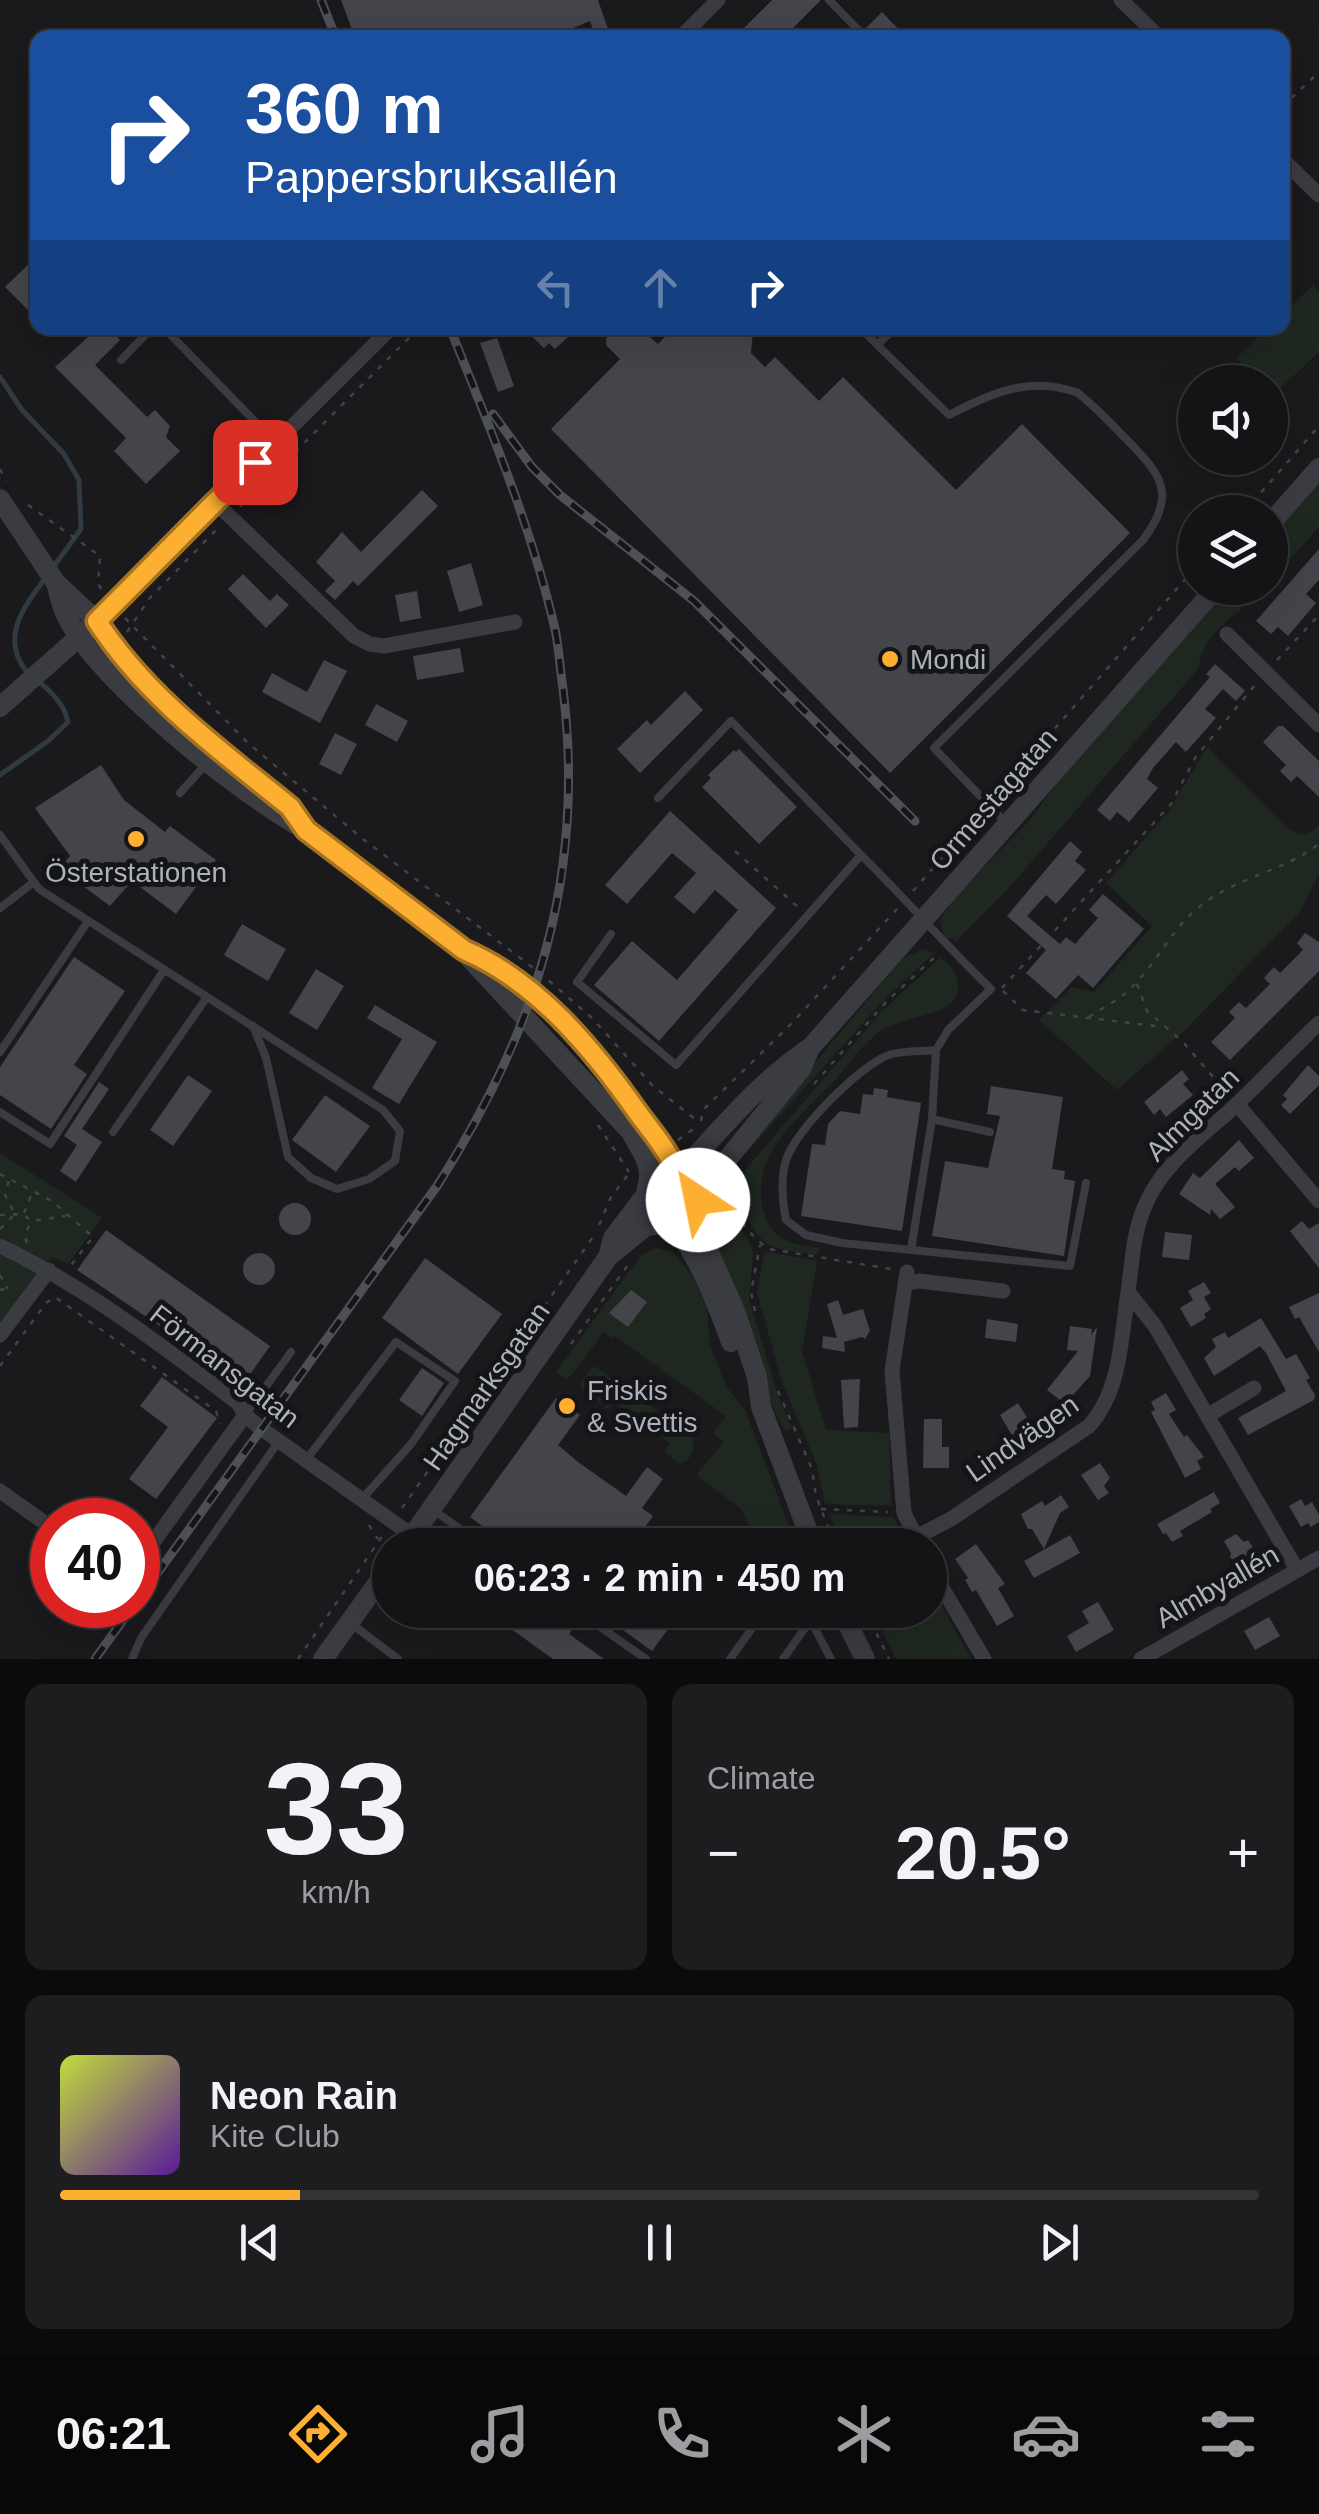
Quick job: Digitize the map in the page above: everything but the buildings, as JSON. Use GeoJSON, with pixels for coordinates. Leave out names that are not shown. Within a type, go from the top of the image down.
{"type":"FeatureCollection","features":[{"type":"Feature","properties":{"kind":"street"},"geometry":{"type":"LineString","coordinates":[[688,30],[718,0]]}},
{"type":"Feature","properties":{"kind":"street"},"geometry":{"type":"LineString","coordinates":[[1121,0],[1152,30]]}},
{"type":"Feature","properties":{"kind":"street"},"geometry":{"type":"LineString","coordinates":[[1290,168],[1319,195]]}},
{"type":"Feature","properties":{"kind":"street"},"geometry":{"type":"LineString","coordinates":[[0,707],[81,637],[384,335]]}},
{"type":"Feature","properties":{"kind":"street"},"geometry":{"type":"LineString","coordinates":[[1288,503],[1319,468]]}},
{"type":"Feature","properties":{"kind":"street"},"geometry":{"type":"LineString","coordinates":[[4,492],[56,583],[97,621],[121,656],[148,686],[290,807],[306,830]]}},
{"type":"Feature","properties":{"kind":"street"},"geometry":{"type":"LineString","coordinates":[[214,502],[354,636],[370,644],[384,646],[515,622]]}},
{"type":"Feature","properties":{"kind":"street"},"geometry":{"type":"LineString","coordinates":[[56,583],[66,614],[97,660],[141,704],[283,818],[306,830],[464,950],[631,1132],[648,1164],[646,1191],[650,1214],[669,1224],[687,1242],[717,1302],[807,1528]]}},
{"type":"Feature","properties":{"kind":"street","name":"Ormestagatan"},"geometry":{"type":"LineString","coordinates":[[678,1172],[782,1066],[811,1047],[1201,605]]}},
{"type":"Feature","properties":{"kind":"street"},"geometry":{"type":"LineString","coordinates":[[1227,634],[1319,725]]}},
{"type":"Feature","properties":{"kind":"street"},"geometry":{"type":"LineString","coordinates":[[464,950],[488,960],[533,992],[557,1016],[625,1094],[678,1172],[692,1181],[695,1204],[757,1377],[761,1406]]}},
{"type":"Feature","properties":{"kind":"street","name":"Almgatan"},"geometry":{"type":"LineString","coordinates":[[1128,1292],[1138,1227],[1151,1194],[1188,1146],[1319,1023]]}},
{"type":"Feature","properties":{"kind":"street","name":"Ormestagatan"},"geometry":{"type":"LineString","coordinates":[[695,1204],[801,1069],[811,1047]]}},
{"type":"Feature","properties":{"kind":"street"},"geometry":{"type":"LineString","coordinates":[[1237,1104],[1319,1201]]}},
{"type":"Feature","properties":{"kind":"street"},"geometry":{"type":"LineString","coordinates":[[646,1191],[662,1173],[678,1172]]}},
{"type":"Feature","properties":{"kind":"street","name":"Hagmarksgatan"},"geometry":{"type":"LineString","coordinates":[[608,1257],[614,1238],[646,1191]]}},
{"type":"Feature","properties":{"kind":"street"},"geometry":{"type":"LineString","coordinates":[[669,1224],[695,1204]]}},
{"type":"Feature","properties":{"kind":"street","name":"Hagmarksgatan"},"geometry":{"type":"LineString","coordinates":[[419,1528],[608,1257],[646,1226],[669,1224]]}},
{"type":"Feature","properties":{"kind":"street","name":"Förmansgatan"},"geometry":{"type":"LineString","coordinates":[[0,1246],[49,1270],[214,1385],[238,1403],[244,1415],[397,1528]]}},
{"type":"Feature","properties":{"kind":"street"},"geometry":{"type":"LineString","coordinates":[[0,1335],[49,1270]]}},
{"type":"Feature","properties":{"kind":"street"},"geometry":{"type":"LineString","coordinates":[[912,1528],[904,1513],[892,1371],[906,1278],[1002,1291]]}},
{"type":"Feature","properties":{"kind":"street"},"geometry":{"type":"LineString","coordinates":[[1128,1292],[1154,1326],[1296,1570]]}},
{"type":"Feature","properties":{"kind":"street","name":"Lindvägen"},"geometry":{"type":"LineString","coordinates":[[938,1528],[1089,1426],[1103,1411],[1114,1379],[1128,1292]]}},
{"type":"Feature","properties":{"kind":"street"},"geometry":{"type":"LineString","coordinates":[[1207,1416],[1254,1388]]}},
{"type":"Feature","properties":{"kind":"street"},"geometry":{"type":"LineString","coordinates":[[160,1532],[244,1415]]}},
{"type":"Feature","properties":{"kind":"street"},"geometry":{"type":"LineString","coordinates":[[0,1491],[30,1512]]}},
{"type":"Feature","properties":{"kind":"street","name":"Almbyallén"},"geometry":{"type":"LineString","coordinates":[[1141,1659],[1319,1558]]}},
{"type":"Feature","properties":{"kind":"street"},"geometry":{"type":"LineString","coordinates":[[323,1659],[372,1591]]}},
{"type":"Feature","properties":{"kind":"street"},"geometry":{"type":"LineString","coordinates":[[947,1596],[984,1659]]}},
{"type":"Feature","properties":{"kind":"street"},"geometry":{"type":"LineString","coordinates":[[849,1628],[865,1659]]}},
{"type":"Feature","properties":{"kind":"lane"},"geometry":{"type":"LineString","coordinates":[[829,0],[858,30]]}},
{"type":"Feature","properties":{"kind":"lane"},"geometry":{"type":"LineString","coordinates":[[121,360],[145,335]]}},
{"type":"Feature","properties":{"kind":"lane"},"geometry":{"type":"LineString","coordinates":[[171,335],[275,442]]}},
{"type":"Feature","properties":{"kind":"lane"},"geometry":{"type":"LineString","coordinates":[[870,335],[949,415],[993,392],[1034,386],[1062,387],[1078,394],[1154,468],[1162,488],[1160,508],[1142,540],[934,748],[1008,824]]}},
{"type":"Feature","properties":{"kind":"lane"},"geometry":{"type":"LineString","coordinates":[[878,345],[887,335]]}},
{"type":"Feature","properties":{"kind":"lane"},"geometry":{"type":"LineString","coordinates":[[658,798],[731,721],[991,990],[948,1030],[936,1050],[932,1120],[911,1250]]}},
{"type":"Feature","properties":{"kind":"lane"},"geometry":{"type":"LineString","coordinates":[[180,793],[209,761]]}},
{"type":"Feature","properties":{"kind":"lane"},"geometry":{"type":"LineString","coordinates":[[0,835],[34,882],[88,921],[207,998],[252,1026],[383,1110],[400,1131],[396,1161],[369,1179],[337,1188],[310,1178],[288,1157],[266,1058],[252,1026]]}},
{"type":"Feature","properties":{"kind":"lane"},"geometry":{"type":"LineString","coordinates":[[611,934],[576,982],[676,1066],[862,854]]}},
{"type":"Feature","properties":{"kind":"lane"},"geometry":{"type":"LineString","coordinates":[[0,908],[34,882]]}},
{"type":"Feature","properties":{"kind":"lane"},"geometry":{"type":"LineString","coordinates":[[0,1052],[88,921]]}},
{"type":"Feature","properties":{"kind":"lane"},"geometry":{"type":"LineString","coordinates":[[0,1112],[50,1144],[164,970]]}},
{"type":"Feature","properties":{"kind":"lane"},"geometry":{"type":"LineString","coordinates":[[113,1132],[207,998]]}},
{"type":"Feature","properties":{"kind":"lane"},"geometry":{"type":"LineString","coordinates":[[936,1050],[886,1056],[855,1078],[812,1122],[788,1154],[781,1195],[786,1220],[806,1235],[842,1243],[1070,1266],[1086,1183]]}},
{"type":"Feature","properties":{"kind":"lane"},"geometry":{"type":"LineString","coordinates":[[932,1120],[990,1132]]}},
{"type":"Feature","properties":{"kind":"lane"},"geometry":{"type":"LineString","coordinates":[[306,1460],[396,1342],[455,1381],[410,1444],[361,1500]]}},
{"type":"Feature","properties":{"kind":"lane"},"geometry":{"type":"LineString","coordinates":[[244,1415],[291,1352]]}},
{"type":"Feature","properties":{"kind":"lane"},"geometry":{"type":"LineString","coordinates":[[132,1659],[141,1638],[280,1441]]}},
{"type":"Feature","properties":{"kind":"lane"},"geometry":{"type":"LineString","coordinates":[[433,1510],[459,1528]]}},
{"type":"Feature","properties":{"kind":"lane"},"geometry":{"type":"LineString","coordinates":[[349,1622],[398,1659]]}},
{"type":"Feature","properties":{"kind":"lane"},"geometry":{"type":"LineString","coordinates":[[602,1628],[646,1659]]}},
{"type":"Feature","properties":{"kind":"lane"},"geometry":{"type":"LineString","coordinates":[[730,1659],[752,1628]]}},
{"type":"Feature","properties":{"kind":"lane"},"geometry":{"type":"LineString","coordinates":[[783,1659],[805,1628]]}},
{"type":"Feature","properties":{"kind":"lane"},"geometry":{"type":"LineString","coordinates":[[817,1628],[832,1659]]}},
{"type":"Feature","properties":{"kind":"path"},"geometry":{"type":"LineString","coordinates":[[1290,99],[1319,72]]}},
{"type":"Feature","properties":{"kind":"path"},"geometry":{"type":"LineString","coordinates":[[235,511],[412,335]]}},
{"type":"Feature","properties":{"kind":"path"},"geometry":{"type":"LineString","coordinates":[[1259,495],[1319,426]]}},
{"type":"Feature","properties":{"kind":"path"},"geometry":{"type":"LineString","coordinates":[[0,469],[4,492]]}},
{"type":"Feature","properties":{"kind":"path"},"geometry":{"type":"LineString","coordinates":[[24,502],[100,556],[98,583],[102,592]]}},
{"type":"Feature","properties":{"kind":"path"},"geometry":{"type":"LineString","coordinates":[[226,521],[149,599],[134,626],[214,712],[280,771],[540,973],[592,1018],[654,1086],[708,1130]]}},
{"type":"Feature","properties":{"kind":"path"},"geometry":{"type":"LineString","coordinates":[[674,1143],[700,1123],[704,1110],[803,1012],[1178,587]]}},
{"type":"Feature","properties":{"kind":"path"},"geometry":{"type":"LineString","coordinates":[[1163,1027],[1024,1010],[1001,989],[1171,804],[1195,758],[1319,615]]}},
{"type":"Feature","properties":{"kind":"path"},"geometry":{"type":"LineString","coordinates":[[1089,1017],[1136,983],[1174,932],[1200,906],[1234,884],[1297,858],[1319,844]]}},
{"type":"Feature","properties":{"kind":"path"},"geometry":{"type":"LineString","coordinates":[[735,851],[807,915]]}},
{"type":"Feature","properties":{"kind":"path"},"geometry":{"type":"LineString","coordinates":[[810,1089],[886,1002],[946,946]]}},
{"type":"Feature","properties":{"kind":"path"},"geometry":{"type":"LineString","coordinates":[[1136,983],[1148,1011],[1183,1042],[1237,1104]]}},
{"type":"Feature","properties":{"kind":"path"},"geometry":{"type":"LineString","coordinates":[[599,1126],[630,1172]]}},
{"type":"Feature","properties":{"kind":"path"},"geometry":{"type":"LineString","coordinates":[[298,1659],[564,1282],[593,1237],[611,1197],[634,1168]]}},
{"type":"Feature","properties":{"kind":"path"},"geometry":{"type":"LineString","coordinates":[[0,1174],[68,1214],[92,1238],[68,1269]]}},
{"type":"Feature","properties":{"kind":"path"},"geometry":{"type":"LineString","coordinates":[[10,1178],[5,1195],[15,1214]]}},
{"type":"Feature","properties":{"kind":"path"},"geometry":{"type":"LineString","coordinates":[[713,1226],[729,1200],[730,1183]]}},
{"type":"Feature","properties":{"kind":"path"},"geometry":{"type":"LineString","coordinates":[[23,1214],[33,1190]]}},
{"type":"Feature","properties":{"kind":"path"},"geometry":{"type":"LineString","coordinates":[[729,1200],[761,1244],[779,1252],[906,1278]]}},
{"type":"Feature","properties":{"kind":"path"},"geometry":{"type":"LineString","coordinates":[[0,1229],[15,1214]]}},
{"type":"Feature","properties":{"kind":"path"},"geometry":{"type":"LineString","coordinates":[[0,1215],[23,1214],[31,1221]]}},
{"type":"Feature","properties":{"kind":"path"},"geometry":{"type":"LineString","coordinates":[[31,1221],[68,1214]]}},
{"type":"Feature","properties":{"kind":"path"},"geometry":{"type":"LineString","coordinates":[[29,1249],[26,1238],[31,1221]]}},
{"type":"Feature","properties":{"kind":"path"},"geometry":{"type":"LineString","coordinates":[[756,1316],[751,1292],[761,1244]]}},
{"type":"Feature","properties":{"kind":"path"},"geometry":{"type":"LineString","coordinates":[[0,1275],[8,1289]]}},
{"type":"Feature","properties":{"kind":"path"},"geometry":{"type":"LineString","coordinates":[[0,1366],[50,1298],[60,1298],[216,1411],[220,1424],[231,1434]]}},
{"type":"Feature","properties":{"kind":"path"},"geometry":{"type":"LineString","coordinates":[[778,1390],[812,1468],[828,1528]]}},
{"type":"Feature","properties":{"kind":"path"},"geometry":{"type":"LineString","coordinates":[[820,1509],[904,1513]]}},
{"type":"Feature","properties":{"kind":"path"},"geometry":{"type":"LineString","coordinates":[[874,1628],[889,1659]]}},
{"type":"Feature","properties":{"kind":"shaded area"},"geometry":{"type":"Polygon","coordinates":[[[1313,285],[1319,291],[1319,352],[1288,381],[1288,365],[1243,365],[1236,358],[1261,335],[1290,335],[1290,307],[1313,285]]]}},
{"type":"Feature","properties":{"kind":"shaded area"},"geometry":{"type":"Polygon","coordinates":[[[1319,480],[1319,527],[1288,562],[1288,515],[1319,480]]]}},
{"type":"Feature","properties":{"kind":"shaded area"},"geometry":{"type":"Polygon","coordinates":[[[1210,605],[1246,605],[1215,632],[1198,669],[1007,890],[956,941],[945,940],[940,920],[956,896],[1030,820],[1210,605]]]}},
{"type":"Feature","properties":{"kind":"shaded area"},"geometry":{"type":"Polygon","coordinates":[[[1207,747],[1287,828],[1304,834],[1319,825],[1319,873],[1300,912],[1184,1031],[1117,1090],[1039,1020],[1072,987],[1094,992],[1152,926],[1106,883],[1168,812],[1207,747]]]}},
{"type":"Feature","properties":{"kind":"shaded area"},"geometry":{"type":"Polygon","coordinates":[[[924,949],[934,953],[882,1002],[746,1153],[742,1150],[902,959],[924,949]]]}},
{"type":"Feature","properties":{"kind":"shaded area"},"geometry":{"type":"Polygon","coordinates":[[[940,958],[957,977],[958,990],[952,1002],[875,1035],[779,1140],[763,1172],[764,1215],[775,1233],[787,1241],[820,1248],[818,1255],[771,1246],[757,1234],[746,1215],[739,1195],[739,1177],[882,1011],[940,958]]]}},
{"type":"Feature","properties":{"kind":"shaded area"},"geometry":{"type":"Polygon","coordinates":[[[0,1153],[102,1218],[68,1264],[52,1257],[0,1322],[0,1153]]]}},
{"type":"Feature","properties":{"kind":"shaded area"},"geometry":{"type":"Polygon","coordinates":[[[730,1210],[751,1245],[749,1299],[779,1399],[792,1428],[785,1431],[771,1404],[712,1235],[730,1210]]]}},
{"type":"Feature","properties":{"kind":"shaded area"},"geometry":{"type":"Polygon","coordinates":[[[655,1248],[673,1252],[693,1277],[707,1308],[710,1345],[726,1386],[745,1410],[790,1528],[750,1528],[741,1509],[699,1477],[698,1473],[724,1442],[713,1433],[726,1416],[615,1336],[604,1332],[570,1377],[556,1372],[641,1255],[655,1248]]]}},
{"type":"Feature","properties":{"kind":"shaded area"},"geometry":{"type":"Polygon","coordinates":[[[764,1254],[817,1261],[802,1351],[826,1430],[889,1433],[891,1506],[825,1504],[817,1465],[782,1382],[757,1293],[764,1254]]]}},
{"type":"Feature","properties":{"kind":"shaded area"},"geometry":{"type":"Polygon","coordinates":[[[594,1366],[624,1387],[608,1409],[581,1388],[581,1382],[594,1366]]]}},
{"type":"Feature","properties":{"kind":"shaded area"},"geometry":{"type":"Polygon","coordinates":[[[629,1390],[693,1437],[689,1458],[678,1463],[665,1452],[670,1443],[618,1405],[629,1390]]]}},
{"type":"Feature","properties":{"kind":"shaded area"},"geometry":{"type":"Polygon","coordinates":[[[829,1514],[893,1517],[899,1528],[835,1528],[829,1514]]]}},
{"type":"Feature","properties":{"kind":"shaded area"},"geometry":{"type":"Polygon","coordinates":[[[947,1615],[971,1659],[896,1659],[881,1628],[947,1628],[947,1615]]]}},
{"type":"Feature","properties":{"kind":"waterway"},"geometry":{"type":"LineString","coordinates":[[0,377],[22,410],[64,454],[79,480],[81,529],[52,569]]}},
{"type":"Feature","properties":{"kind":"waterway"},"geometry":{"type":"LineString","coordinates":[[27,672],[15,648],[17,624],[46,577]]}},
{"type":"Feature","properties":{"kind":"waterway"},"geometry":{"type":"LineString","coordinates":[[0,775],[68,722],[60,703],[36,679]]}},
{"type":"Feature","properties":{"kind":"railway"},"geometry":{"type":"LineString","coordinates":[[321,0],[333,30]]}},
{"type":"Feature","properties":{"kind":"railway"},"geometry":{"type":"LineString","coordinates":[[160,1570],[437,1186],[502,1068],[546,949],[560,887],[567,823],[568,758],[558,644],[522,514],[453,335]]}},
{"type":"Feature","properties":{"kind":"railway"},"geometry":{"type":"LineString","coordinates":[[493,414],[532,467],[560,495],[694,601],[915,821]]}},
{"type":"Feature","properties":{"kind":"railway"},"geometry":{"type":"LineString","coordinates":[[95,1659],[117,1628]]}},
{"type":"Feature","properties":{"kind":"place","name":"Mondi"},"geometry":{"type":"Point","coordinates":[890,659]}},
{"type":"Feature","properties":{"kind":"place","name":"Österstationen"},"geometry":{"type":"Point","coordinates":[136,839]}},
{"type":"Feature","properties":{"kind":"place","name":"Friskis & Svettis"},"geometry":{"type":"Point","coordinates":[567,1406]}},
{"type":"Feature","properties":{"kind":"route"},"geometry":{"type":"LineString","coordinates":[[255,462],[97,621],[148,686],[290,807],[306,830],[464,950],[488,960],[533,992],[604,1067],[664,1149],[676,1172],[695,1186],[698,1200]]}}]}
